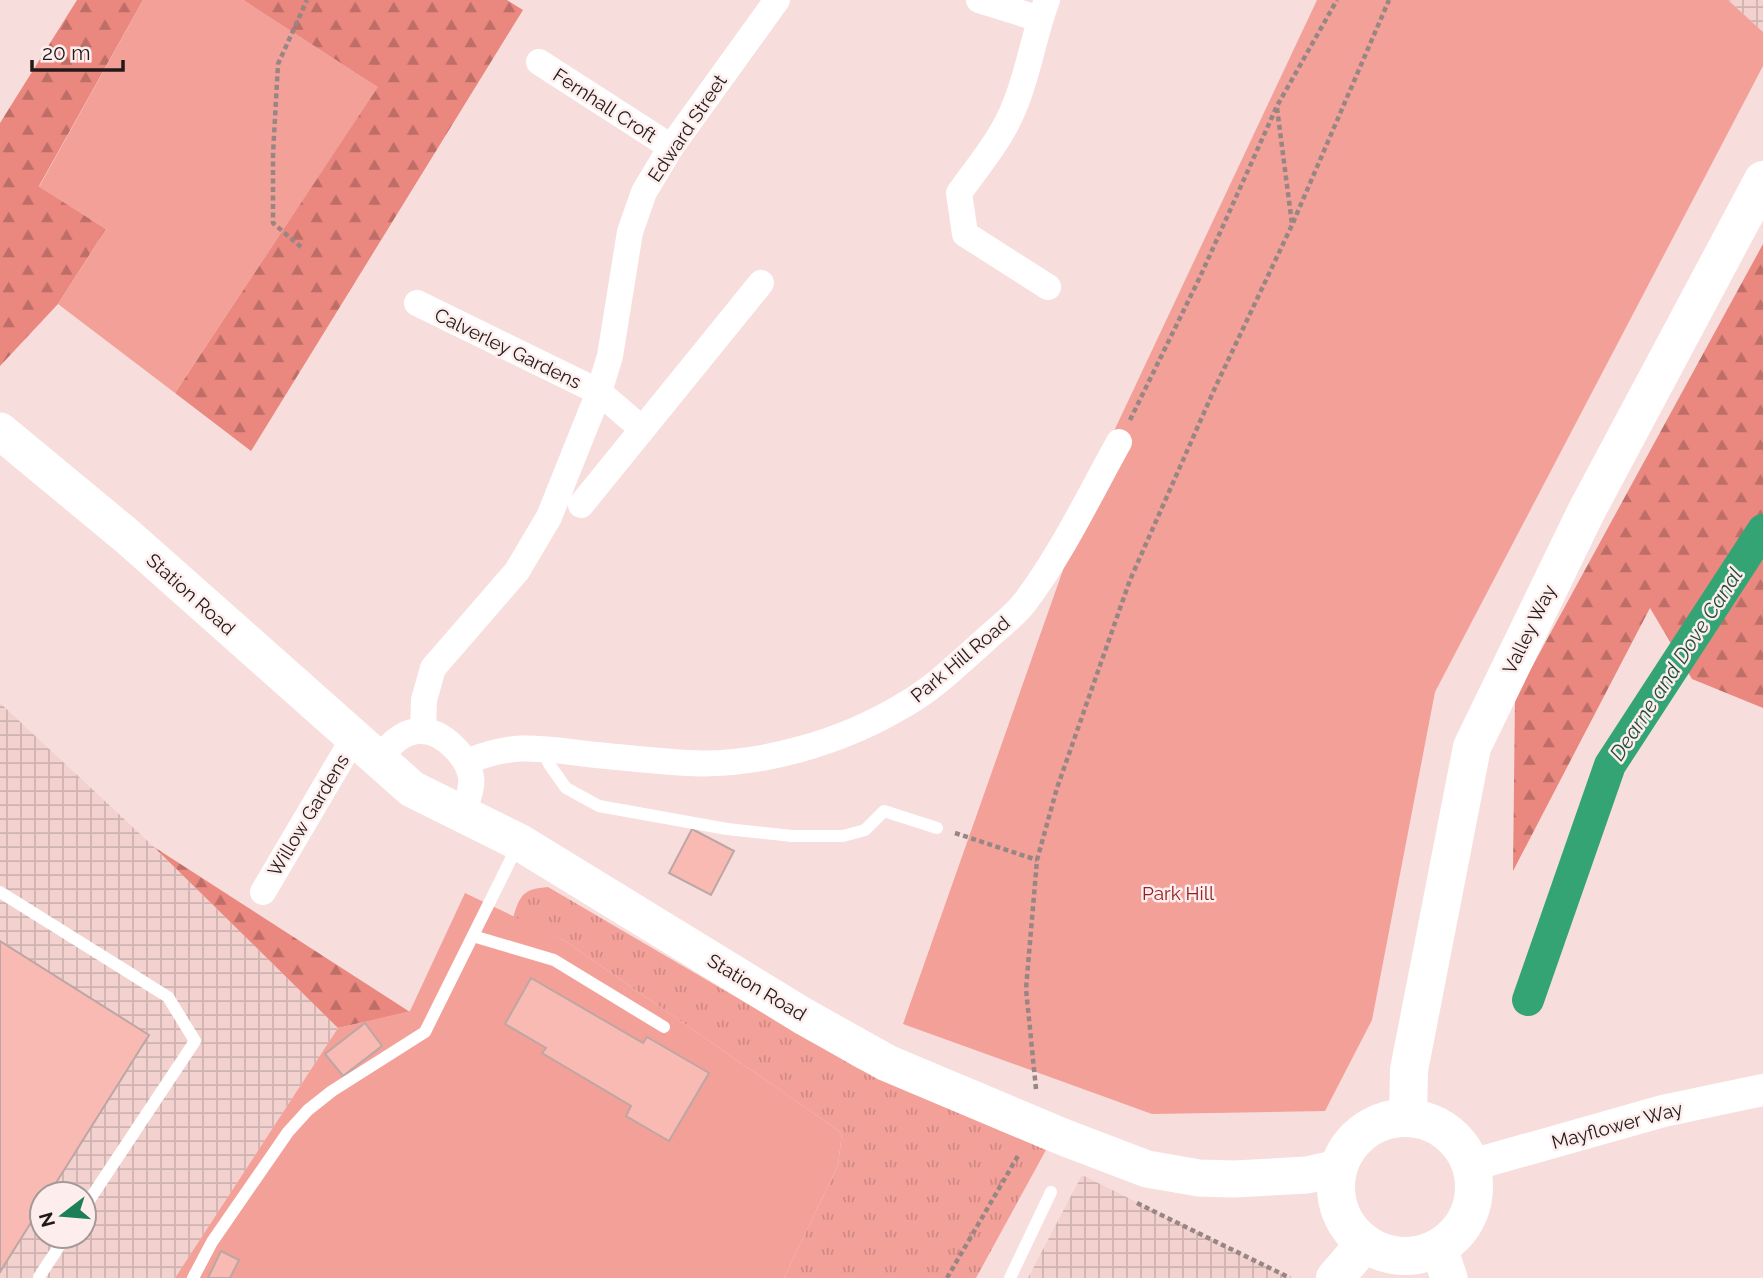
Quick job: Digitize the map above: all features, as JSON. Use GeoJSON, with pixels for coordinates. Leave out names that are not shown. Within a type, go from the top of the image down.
{"type":"FeatureCollection","features":[{"type":"Feature","properties":{"kind":"main road","name":"Valley Way"},"geometry":{"type":"LineString","coordinates":[[1408,1116],[1409,1070],[1472,747],[1586,512],[1763,180]]}},
{"type":"Feature","properties":{"kind":"main road","name":"Station Road"},"geometry":{"type":"LineString","coordinates":[[0,431],[128,537],[412,789],[519,842],[803,1016],[887,1063],[1063,1138],[1147,1169],[1199,1178],[1307,1175],[1338,1168]]}},
{"type":"Feature","properties":{"kind":"main road"},"geometry":{"type":"LineString","coordinates":[[1408,1116],[1429,1121],[1447,1131],[1462,1146],[1472,1165],[1475,1189],[1470,1212],[1444,1263],[1421,1255],[1401,1256],[1382,1252],[1365,1243],[1350,1228],[1339,1210],[1336,1189],[1338,1168],[1348,1147],[1364,1130],[1385,1120],[1408,1116]]}},
{"type":"Feature","properties":{"kind":"main road"},"geometry":{"type":"LineString","coordinates":[[1335,1278],[1365,1243]]}},
{"type":"Feature","properties":{"kind":"street","name":"Edward Street"},"geometry":{"type":"LineString","coordinates":[[423,731],[424,699],[433,668],[517,571],[549,517],[610,356],[630,232],[645,192],[671,147],[778,0]]}},
{"type":"Feature","properties":{"kind":"street"},"geometry":{"type":"LineString","coordinates":[[979,0],[1044,9],[1015,105],[1002,132],[959,193],[965,234],[1048,287]]}},
{"type":"Feature","properties":{"kind":"street","name":"Fernhall Croft"},"geometry":{"type":"LineString","coordinates":[[539,62],[671,147]]}},
{"type":"Feature","properties":{"kind":"street"},"geometry":{"type":"LineString","coordinates":[[581,505],[761,283]]}},
{"type":"Feature","properties":{"kind":"street","name":"Calverley Gardens"},"geometry":{"type":"LineString","coordinates":[[417,303],[598,392]]}},
{"type":"Feature","properties":{"kind":"street"},"geometry":{"type":"LineString","coordinates":[[598,392],[642,429]]}},
{"type":"Feature","properties":{"kind":"street","name":"Park Hill Road"},"geometry":{"type":"LineString","coordinates":[[467,762],[510,748],[541,747],[594,755],[691,763],[745,760],[786,752],[855,732],[906,704],[951,671],[1023,605],[1053,561],[1119,442]]}},
{"type":"Feature","properties":{"kind":"street"},"geometry":{"type":"LineString","coordinates":[[366,750],[388,745],[405,735],[423,731],[449,742],[467,762],[472,779],[463,814]]}},
{"type":"Feature","properties":{"kind":"street","name":"Willow Gardens"},"geometry":{"type":"LineString","coordinates":[[263,892],[366,750]]}},
{"type":"Feature","properties":{"kind":"street","name":"Mayflower Way"},"geometry":{"type":"LineString","coordinates":[[1472,1165],[1663,1111],[1763,1090]]}},
{"type":"Feature","properties":{"kind":"lane"},"geometry":{"type":"LineString","coordinates":[[541,747],[566,788],[599,806],[727,829],[792,836],[843,836],[865,830],[884,811],[937,828]]}},
{"type":"Feature","properties":{"kind":"lane"},"geometry":{"type":"LineString","coordinates":[[193,1278],[212,1242],[288,1132],[308,1110],[332,1091],[425,1032],[519,842]]}},
{"type":"Feature","properties":{"kind":"lane"},"geometry":{"type":"LineString","coordinates":[[0,892],[168,997],[195,1041],[98,1187]]}},
{"type":"Feature","properties":{"kind":"lane"},"geometry":{"type":"LineString","coordinates":[[473,936],[554,960],[664,1027]]}},
{"type":"Feature","properties":{"kind":"lane"},"geometry":{"type":"LineString","coordinates":[[1010,1278],[1051,1192]]}},
{"type":"Feature","properties":{"kind":"lane"},"geometry":{"type":"LineString","coordinates":[[39,1277],[57,1250]]}},
{"type":"Feature","properties":{"kind":"path"},"geometry":{"type":"LineString","coordinates":[[301,247],[273,223],[273,154],[278,65],[307,0]]}},
{"type":"Feature","properties":{"kind":"path"},"geometry":{"type":"LineString","coordinates":[[1119,442],[1200,277],[1277,106],[1337,0]]}},
{"type":"Feature","properties":{"kind":"path"},"geometry":{"type":"LineString","coordinates":[[1034,1097],[1036,1086],[1026,989],[1037,860],[1057,788],[1130,580],[1214,390],[1292,225],[1389,0]]}},
{"type":"Feature","properties":{"kind":"path"},"geometry":{"type":"LineString","coordinates":[[1277,106],[1292,225]]}},
{"type":"Feature","properties":{"kind":"path"},"geometry":{"type":"LineString","coordinates":[[937,828],[1037,860]]}},
{"type":"Feature","properties":{"kind":"path"},"geometry":{"type":"LineString","coordinates":[[947,1278],[1025,1143]]}},
{"type":"Feature","properties":{"kind":"path"},"geometry":{"type":"LineString","coordinates":[[1131,1199],[1290,1278]]}},
{"type":"Feature","properties":{"kind":"shaded area"},"geometry":{"type":"Polygon","coordinates":[[[1728,0],[1763,0],[1763,32],[1728,0]]]}},
{"type":"Feature","properties":{"kind":"shaded area"},"geometry":{"type":"Polygon","coordinates":[[[0,703],[154,847],[338,1028],[175,1278],[0,1278],[0,703]]]}},
{"type":"Feature","properties":{"kind":"shaded area"},"geometry":{"type":"Polygon","coordinates":[[[1082,1175],[1290,1278],[1028,1278],[1082,1175]]]}},
{"type":"Feature","properties":{"kind":"green space"},"geometry":{"type":"Polygon","coordinates":[[[77,0],[143,0],[39,186],[106,229],[58,304],[0,366],[0,123],[77,0]]]}},
{"type":"Feature","properties":{"kind":"green space"},"geometry":{"type":"Polygon","coordinates":[[[143,0],[243,0],[378,87],[175,393],[58,304],[106,229],[39,187],[143,0]]]}},
{"type":"Feature","properties":{"kind":"green space"},"geometry":{"type":"Polygon","coordinates":[[[243,0],[507,0],[523,10],[251,451],[175,393],[377,87],[243,0]]]}},
{"type":"Feature","properties":{"kind":"green space","name":"Park Hill"},"geometry":{"type":"Polygon","coordinates":[[[1317,0],[1728,0],[1763,32],[1763,66],[1435,692],[1372,1020],[1325,1111],[1152,1114],[903,1024],[1106,448],[1317,0]]]}},
{"type":"Feature","properties":{"kind":"green space"},"geometry":{"type":"Polygon","coordinates":[[[1763,244],[1763,708],[1692,679],[1650,608],[1513,871],[1515,698],[1763,244]]]}},
{"type":"Feature","properties":{"kind":"green space"},"geometry":{"type":"Polygon","coordinates":[[[154,847],[410,1012],[338,1028],[154,847]]]}},
{"type":"Feature","properties":{"kind":"green space"},"geometry":{"type":"Polygon","coordinates":[[[548,887],[857,1068],[1046,1150],[976,1278],[784,1278],[838,1165],[842,1133],[565,941],[513,918],[524,894],[533,889],[548,887]]]}},
{"type":"Feature","properties":{"kind":"green space"},"geometry":{"type":"Polygon","coordinates":[[[465,893],[565,941],[842,1133],[838,1165],[784,1278],[175,1278],[338,1028],[410,1011],[465,893]]]}},
{"type":"Feature","properties":{"kind":"building"},"geometry":{"type":"Polygon","coordinates":[[[692,829],[734,851],[711,895],[669,873],[692,829]]]}},
{"type":"Feature","properties":{"kind":"building"},"geometry":{"type":"Polygon","coordinates":[[[0,941],[149,1035],[58,1180],[28,1180],[28,1227],[0,1272],[0,941]]]}},
{"type":"Feature","properties":{"kind":"building"},"geometry":{"type":"Polygon","coordinates":[[[531,978],[643,1043],[647,1037],[709,1073],[669,1141],[626,1116],[631,1106],[542,1053],[546,1048],[505,1024],[531,978]]]}},
{"type":"Feature","properties":{"kind":"building"},"geometry":{"type":"Polygon","coordinates":[[[365,1023],[382,1046],[343,1076],[325,1054],[365,1023]]]}},
{"type":"Feature","properties":{"kind":"building"},"geometry":{"type":"Polygon","coordinates":[[[221,1251],[239,1260],[230,1278],[208,1278],[221,1251]]]}},
{"type":"Feature","properties":{"kind":"waterway","name":"Dearne and Dove Canal"},"geometry":{"type":"LineString","coordinates":[[1528,1000],[1610,765],[1763,530]]}}]}
